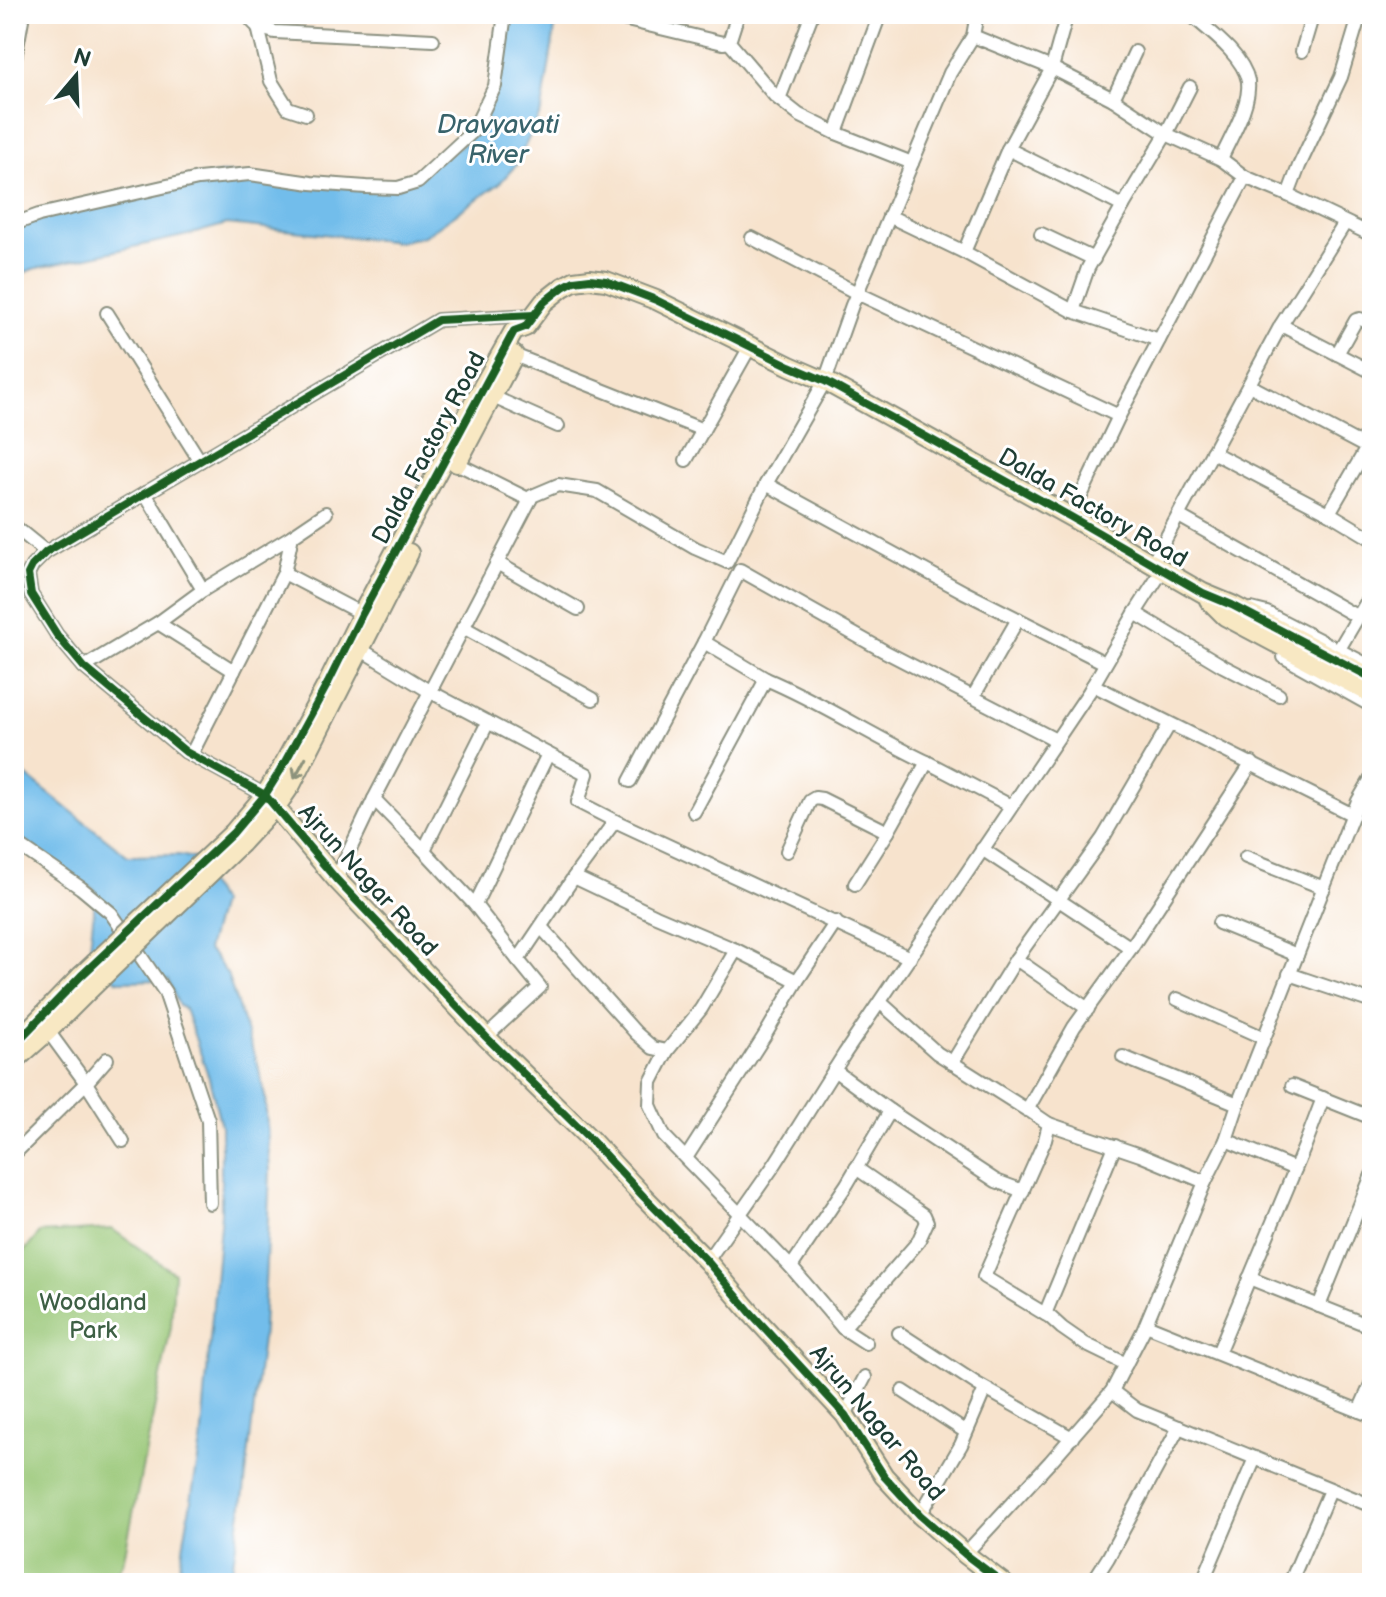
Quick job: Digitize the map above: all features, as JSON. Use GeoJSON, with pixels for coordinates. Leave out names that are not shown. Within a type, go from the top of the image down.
{"type":"FeatureCollection","features":[{"type":"Feature","properties":{"kind":"street"},"geometry":{"type":"LineString","coordinates":[[14,64],[23,14]]}},
{"type":"Feature","properties":{"kind":"street"},"geometry":{"type":"LineString","coordinates":[[248,14],[258,27],[271,81],[288,108],[306,114]]}},
{"type":"Feature","properties":{"kind":"street"},"geometry":{"type":"LineString","coordinates":[[14,224],[39,215],[198,179],[250,174],[311,183],[398,188],[418,182],[473,131],[495,86],[505,14]]}},
{"type":"Feature","properties":{"kind":"street"},"geometry":{"type":"LineString","coordinates":[[602,14],[729,42]]}},
{"type":"Feature","properties":{"kind":"street"},"geometry":{"type":"LineString","coordinates":[[729,42],[738,14]]}},
{"type":"Feature","properties":{"kind":"street"},"geometry":{"type":"LineString","coordinates":[[779,99],[812,14]]}},
{"type":"Feature","properties":{"kind":"street"},"geometry":{"type":"LineString","coordinates":[[836,133],[880,14]]}},
{"type":"Feature","properties":{"kind":"street"},"geometry":{"type":"LineString","coordinates":[[727,562],[766,484],[825,381],[857,293],[950,73],[973,36],[977,14]]}},
{"type":"Feature","properties":{"kind":"street"},"geometry":{"type":"LineString","coordinates":[[964,252],[1008,149],[1052,68],[1067,14]]}},
{"type":"Feature","properties":{"kind":"street"},"geometry":{"type":"LineString","coordinates":[[1190,14],[1202,19],[1237,59],[1248,81],[1246,103],[1221,159]]}},
{"type":"Feature","properties":{"kind":"street"},"geometry":{"type":"LineString","coordinates":[[1302,51],[1313,14]]}},
{"type":"Feature","properties":{"kind":"street"},"geometry":{"type":"LineString","coordinates":[[1288,195],[1341,77],[1360,14]]}},
{"type":"Feature","properties":{"kind":"street"},"geometry":{"type":"LineString","coordinates":[[258,27],[275,32],[433,40]]}},
{"type":"Feature","properties":{"kind":"street"},"geometry":{"type":"LineString","coordinates":[[973,36],[1052,68],[1113,99],[1166,134],[1221,159],[1245,177],[1368,233],[1372,214]]}},
{"type":"Feature","properties":{"kind":"street"},"geometry":{"type":"LineString","coordinates":[[729,42],[779,99],[799,115],[912,163]]}},
{"type":"Feature","properties":{"kind":"street"},"geometry":{"type":"LineString","coordinates":[[1113,99],[1135,52]]}},
{"type":"Feature","properties":{"kind":"street"},"geometry":{"type":"LineString","coordinates":[[1073,311],[1088,268],[1190,87]]}},
{"type":"Feature","properties":{"kind":"street"},"geometry":{"type":"LineString","coordinates":[[1008,149],[1123,206]]}},
{"type":"Feature","properties":{"kind":"street"},"geometry":{"type":"LineString","coordinates":[[1071,517],[1119,416],[1245,177]]}},
{"type":"Feature","properties":{"kind":"street"},"geometry":{"type":"LineString","coordinates":[[889,216],[964,252],[1073,311],[1159,340]]}},
{"type":"Feature","properties":{"kind":"street"},"geometry":{"type":"LineString","coordinates":[[707,1261],[775,1164],[834,1070],[1093,685],[1135,613],[1179,516],[1281,325],[1345,223]]}},
{"type":"Feature","properties":{"kind":"street"},"geometry":{"type":"LineString","coordinates":[[1041,234],[1094,259]]}},
{"type":"Feature","properties":{"kind":"street"},"geometry":{"type":"LineString","coordinates":[[752,238],[857,293],[1119,416]]}},
{"type":"Feature","properties":{"kind":"street","name":"Dalda Factory Road"},"geometry":{"type":"LineString","coordinates":[[14,1045],[86,982],[237,838],[270,801],[291,785],[530,321],[544,302],[574,281],[606,281],[656,300],[825,381],[1071,517],[1229,610],[1372,678]]}},
{"type":"Feature","properties":{"kind":"street"},"geometry":{"type":"LineString","coordinates":[[107,313],[200,461]]}},
{"type":"Feature","properties":{"kind":"street"},"geometry":{"type":"LineString","coordinates":[[14,526],[46,552],[438,320],[530,321]]}},
{"type":"Feature","properties":{"kind":"street"},"geometry":{"type":"LineString","coordinates":[[1337,354],[1356,320],[1372,323]]}},
{"type":"Feature","properties":{"kind":"street","name":"Dalda Factory Road"},"geometry":{"type":"LineString","coordinates":[[270,801],[280,771],[514,331],[530,321]]}},
{"type":"Feature","properties":{"kind":"street"},"geometry":{"type":"LineString","coordinates":[[1281,325],[1372,372]]}},
{"type":"Feature","properties":{"kind":"street"},"geometry":{"type":"LineString","coordinates":[[686,460],[751,345]]}},
{"type":"Feature","properties":{"kind":"street"},"geometry":{"type":"LineString","coordinates":[[514,355],[703,430]]}},
{"type":"Feature","properties":{"kind":"street"},"geometry":{"type":"LineString","coordinates":[[1249,385],[1369,443],[1329,513]]}},
{"type":"Feature","properties":{"kind":"street"},"geometry":{"type":"LineString","coordinates":[[493,397],[558,426]]}},
{"type":"Feature","properties":{"kind":"street"},"geometry":{"type":"LineString","coordinates":[[1212,452],[1372,539]]}},
{"type":"Feature","properties":{"kind":"street"},"geometry":{"type":"LineString","coordinates":[[456,463],[530,500]]}},
{"type":"Feature","properties":{"kind":"street"},"geometry":{"type":"LineString","coordinates":[[766,484],[1105,663]]}},
{"type":"Feature","properties":{"kind":"street"},"geometry":{"type":"LineString","coordinates":[[336,879],[429,691],[532,496],[558,485],[597,491],[884,651],[1056,740]]}},
{"type":"Feature","properties":{"kind":"street"},"geometry":{"type":"LineString","coordinates":[[145,493],[203,590]]}},
{"type":"Feature","properties":{"kind":"street"},"geometry":{"type":"LineString","coordinates":[[84,667],[158,623],[203,590],[326,513]]}},
{"type":"Feature","properties":{"kind":"street"},"geometry":{"type":"LineString","coordinates":[[1179,516],[1358,617]]}},
{"type":"Feature","properties":{"kind":"street"},"geometry":{"type":"LineString","coordinates":[[191,755],[284,573],[292,536]]}},
{"type":"Feature","properties":{"kind":"street","name":"Ajrun Nagar Road"},"geometry":{"type":"LineString","coordinates":[[46,552],[28,574],[31,594],[57,635],[84,667],[191,755],[270,801],[336,879],[486,1037],[707,1261],[845,1415],[884,1476],[920,1515],[1003,1583]]}},
{"type":"Feature","properties":{"kind":"street"},"geometry":{"type":"LineString","coordinates":[[497,563],[578,609]]}},
{"type":"Feature","properties":{"kind":"street"},"geometry":{"type":"LineString","coordinates":[[630,781],[740,570]]}},
{"type":"Feature","properties":{"kind":"street"},"geometry":{"type":"LineString","coordinates":[[284,573],[362,614]]}},
{"type":"Feature","properties":{"kind":"street"},"geometry":{"type":"LineString","coordinates":[[1327,655],[1358,617],[1372,593]]}},
{"type":"Feature","properties":{"kind":"street"},"geometry":{"type":"LineString","coordinates":[[1229,610],[1267,613],[1327,655],[1372,667]]}},
{"type":"Feature","properties":{"kind":"street"},"geometry":{"type":"LineString","coordinates":[[1229,610],[1248,637],[1372,706]]}},
{"type":"Feature","properties":{"kind":"street"},"geometry":{"type":"LineString","coordinates":[[1135,613],[1223,666],[1279,695]]}},
{"type":"Feature","properties":{"kind":"street"},"geometry":{"type":"LineString","coordinates":[[973,697],[1018,619]]}},
{"type":"Feature","properties":{"kind":"street"},"geometry":{"type":"LineString","coordinates":[[158,623],[234,671]]}},
{"type":"Feature","properties":{"kind":"street"},"geometry":{"type":"LineString","coordinates":[[463,627],[593,699]]}},
{"type":"Feature","properties":{"kind":"street"},"geometry":{"type":"LineString","coordinates":[[704,642],[766,679],[1011,806]]}},
{"type":"Feature","properties":{"kind":"street"},"geometry":{"type":"LineString","coordinates":[[360,649],[429,691],[587,774],[578,802],[910,958]]}},
{"type":"Feature","properties":{"kind":"street","name":"Dalda Factory Road"},"geometry":{"type":"LineString","coordinates":[[1327,655],[1372,694]]}},
{"type":"Feature","properties":{"kind":"street"},"geometry":{"type":"LineString","coordinates":[[694,812],[766,679]]}},
{"type":"Feature","properties":{"kind":"street"},"geometry":{"type":"LineString","coordinates":[[1093,685],[1353,815]]}},
{"type":"Feature","properties":{"kind":"street"},"geometry":{"type":"LineString","coordinates":[[424,850],[488,722]]}},
{"type":"Feature","properties":{"kind":"street"},"geometry":{"type":"LineString","coordinates":[[952,1063],[1016,959],[1103,838],[1169,725]]}},
{"type":"Feature","properties":{"kind":"street"},"geometry":{"type":"LineString","coordinates":[[475,905],[548,754]]}},
{"type":"Feature","properties":{"kind":"street"},"geometry":{"type":"LineString","coordinates":[[855,884],[927,762]]}},
{"type":"Feature","properties":{"kind":"street"},"geometry":{"type":"LineString","coordinates":[[1027,1109],[1074,1027],[1131,948],[1252,763]]}},
{"type":"Feature","properties":{"kind":"street"},"geometry":{"type":"LineString","coordinates":[[965,1554],[1112,1391],[1146,1325],[1205,1182],[1226,1140],[1289,974],[1353,815],[1372,777]]}},
{"type":"Feature","properties":{"kind":"street"},"geometry":{"type":"LineString","coordinates":[[787,851],[810,801],[815,798],[888,832]]}},
{"type":"Feature","properties":{"kind":"street"},"geometry":{"type":"LineString","coordinates":[[374,799],[475,905],[540,987],[486,1037]]}},
{"type":"Feature","properties":{"kind":"street"},"geometry":{"type":"LineString","coordinates":[[518,960],[615,821]]}},
{"type":"Feature","properties":{"kind":"street"},"geometry":{"type":"LineString","coordinates":[[14,842],[81,888],[111,913],[165,992],[208,1120],[210,1203]]}},
{"type":"Feature","properties":{"kind":"street"},"geometry":{"type":"LineString","coordinates":[[982,849],[1131,948]]}},
{"type":"Feature","properties":{"kind":"street"},"geometry":{"type":"LineString","coordinates":[[1246,857],[1324,888]]}},
{"type":"Feature","properties":{"kind":"street"},"geometry":{"type":"LineString","coordinates":[[574,877],[797,981]]}},
{"type":"Feature","properties":{"kind":"street"},"geometry":{"type":"LineString","coordinates":[[686,1158],[836,922]]}},
{"type":"Feature","properties":{"kind":"street"},"geometry":{"type":"LineString","coordinates":[[1219,923],[1297,955]]}},
{"type":"Feature","properties":{"kind":"street"},"geometry":{"type":"LineString","coordinates":[[541,927],[636,1033],[653,1048],[667,1051]]}},
{"type":"Feature","properties":{"kind":"street"},"geometry":{"type":"LineString","coordinates":[[736,950],[701,1009],[667,1051],[651,1082],[650,1105],[664,1136],[791,1267],[843,1328],[866,1343]]}},
{"type":"Feature","properties":{"kind":"street"},"geometry":{"type":"LineString","coordinates":[[1016,959],[1088,1009]]}},
{"type":"Feature","properties":{"kind":"street"},"geometry":{"type":"LineString","coordinates":[[1289,974],[1372,1002]]}},
{"type":"Feature","properties":{"kind":"street","name":"Dalda Factory Road"},"geometry":{"type":"LineString","coordinates":[[14,1061],[48,1031],[86,982]]}},
{"type":"Feature","properties":{"kind":"street"},"geometry":{"type":"LineString","coordinates":[[1177,999],[1264,1038]]}},
{"type":"Feature","properties":{"kind":"street"},"geometry":{"type":"LineString","coordinates":[[880,1002],[937,1053],[1049,1124],[1205,1182]]}},
{"type":"Feature","properties":{"kind":"street"},"geometry":{"type":"LineString","coordinates":[[48,1031],[123,1141]]}},
{"type":"Feature","properties":{"kind":"street"},"geometry":{"type":"LineString","coordinates":[[1123,1057],[1238,1104]]}},
{"type":"Feature","properties":{"kind":"street"},"geometry":{"type":"LineString","coordinates":[[14,1154],[107,1059]]}},
{"type":"Feature","properties":{"kind":"street"},"geometry":{"type":"LineString","coordinates":[[834,1070],[996,1181],[1023,1191]]}},
{"type":"Feature","properties":{"kind":"street"},"geometry":{"type":"LineString","coordinates":[[1292,1086],[1371,1114]]}},
{"type":"Feature","properties":{"kind":"street"},"geometry":{"type":"LineString","coordinates":[[1218,1353],[1323,1098]]}},
{"type":"Feature","properties":{"kind":"street"},"geometry":{"type":"LineString","coordinates":[[791,1267],[890,1111]]}},
{"type":"Feature","properties":{"kind":"street"},"geometry":{"type":"LineString","coordinates":[[1049,1124],[1045,1140],[984,1277],[1045,1314],[1085,1344],[1126,1364]]}},
{"type":"Feature","properties":{"kind":"street"},"geometry":{"type":"LineString","coordinates":[[1226,1140],[1295,1169]]}},
{"type":"Feature","properties":{"kind":"street"},"geometry":{"type":"LineString","coordinates":[[1045,1314],[1115,1146]]}},
{"type":"Feature","properties":{"kind":"street"},"geometry":{"type":"LineString","coordinates":[[843,1328],[918,1242],[927,1222],[924,1215],[856,1168]]}},
{"type":"Feature","properties":{"kind":"street"},"geometry":{"type":"LineString","coordinates":[[1319,1306],[1372,1175]]}},
{"type":"Feature","properties":{"kind":"street"},"geometry":{"type":"LineString","coordinates":[[1249,1278],[1372,1327]]}},
{"type":"Feature","properties":{"kind":"street"},"geometry":{"type":"LineString","coordinates":[[1146,1325],[1372,1416]]}},
{"type":"Feature","properties":{"kind":"street"},"geometry":{"type":"LineString","coordinates":[[899,1333],[985,1389],[1072,1438]]}},
{"type":"Feature","properties":{"kind":"street"},"geometry":{"type":"LineString","coordinates":[[845,1415],[865,1377]]}},
{"type":"Feature","properties":{"kind":"street"},"geometry":{"type":"LineString","coordinates":[[1359,1411],[1372,1382]]}},
{"type":"Feature","properties":{"kind":"street"},"geometry":{"type":"LineString","coordinates":[[920,1515],[961,1445],[985,1389]]}},
{"type":"Feature","properties":{"kind":"street"},"geometry":{"type":"LineString","coordinates":[[903,1391],[966,1432]]}},
{"type":"Feature","properties":{"kind":"street"},"geometry":{"type":"LineString","coordinates":[[1112,1391],[1137,1410],[1372,1506]]}},
{"type":"Feature","properties":{"kind":"street"},"geometry":{"type":"LineString","coordinates":[[1092,1583],[1179,1427]]}},
{"type":"Feature","properties":{"kind":"street"},"geometry":{"type":"LineString","coordinates":[[1202,1583],[1255,1458]]}},
{"type":"Feature","properties":{"kind":"street"},"geometry":{"type":"LineString","coordinates":[[1290,1583],[1330,1490]]}},
{"type":"Feature","properties":{"kind":"green space","name":"Woodland Park"},"geometry":{"type":"Polygon","coordinates":[[[112,1229],[174,1273],[171,1327],[123,1563],[110,1583],[14,1583],[14,1263],[40,1233],[112,1229]]]}},
{"type":"Feature","properties":{"kind":"water","name":"Dravyavati River"},"geometry":{"type":"Polygon","coordinates":[[[504,14],[556,14],[542,110],[516,165],[499,184],[424,236],[398,242],[227,224],[33,269],[14,277],[14,221],[222,173],[396,189],[467,141],[496,83],[504,14]]]}},
{"type":"Feature","properties":{"kind":"water"},"geometry":{"type":"Polygon","coordinates":[[[14,766],[128,856],[179,855],[194,858],[192,866],[214,891],[220,903],[207,950],[227,974],[259,1069],[265,1097],[270,1171],[263,1330],[230,1583],[177,1583],[201,1442],[221,1213],[221,1126],[209,1078],[185,1009],[179,1006],[168,980],[118,981],[89,956],[96,891],[14,834],[14,766]]]}},
{"type":"Feature","properties":{"kind":"cycle path"},"geometry":{"type":"LineString","coordinates":[[14,1045],[81,976],[233,833],[265,795],[328,683],[514,331],[525,327],[544,302],[574,281],[606,281],[656,300],[825,381],[1203,593],[1372,678]]}},
{"type":"Feature","properties":{"kind":"cycle path"},"geometry":{"type":"LineString","coordinates":[[534,315],[438,320],[46,552],[28,574],[31,594],[57,635],[84,667],[186,752],[265,795],[336,879],[486,1037],[707,1261],[845,1415],[884,1476],[920,1515],[1003,1583]]}}]}
